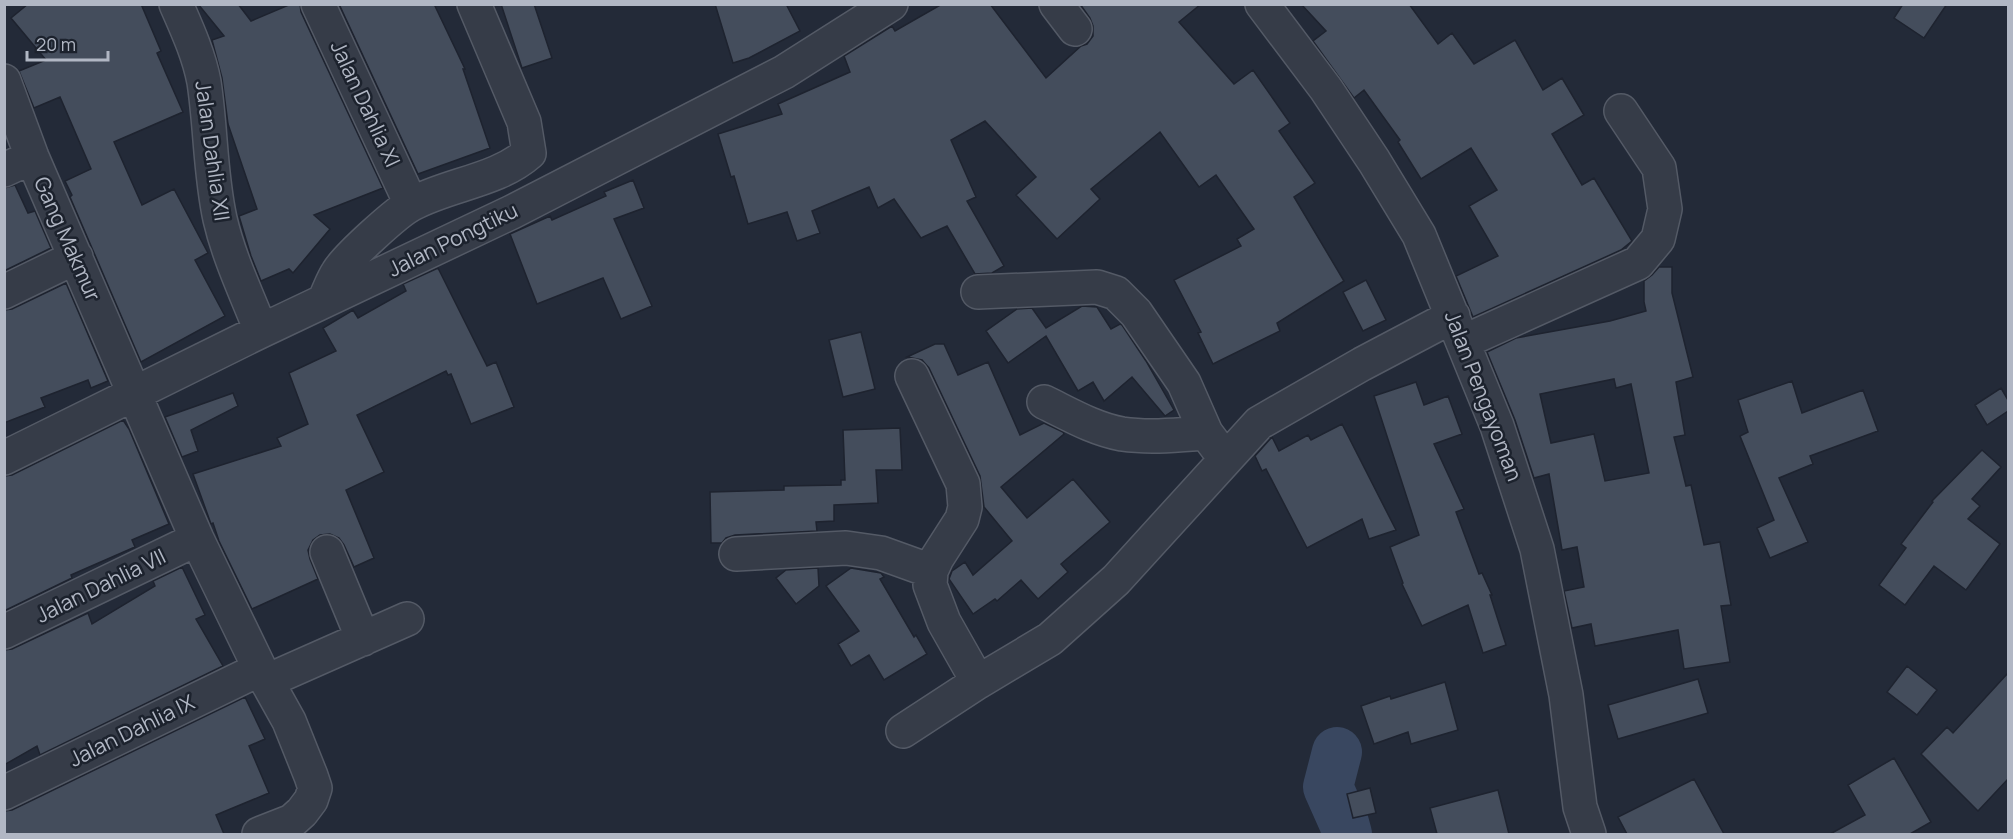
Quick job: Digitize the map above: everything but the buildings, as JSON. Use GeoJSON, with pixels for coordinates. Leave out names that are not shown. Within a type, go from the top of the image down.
{"type":"FeatureCollection","features":[{"type":"Feature","properties":{"kind":"street","name":"Jalan Dahlia XII"},"geometry":{"type":"LineString","coordinates":[[176,4],[190,35],[203,80],[212,173],[220,219],[228,248],[261,331]]}},
{"type":"Feature","properties":{"kind":"street","name":"Jalan Dahlia XI"},"geometry":{"type":"LineString","coordinates":[[318,4],[411,204]]}},
{"type":"Feature","properties":{"kind":"street"},"geometry":{"type":"LineString","coordinates":[[324,301],[338,270],[360,247],[411,204],[505,169],[530,153],[524,122],[474,4]]}},
{"type":"Feature","properties":{"kind":"street","name":"Jalan Pongtiku"},"geometry":{"type":"LineString","coordinates":[[4,458],[261,331],[512,212],[783,72],[891,4]]}},
{"type":"Feature","properties":{"kind":"street","name":"Jalan Pengayoman"},"geometry":{"type":"LineString","coordinates":[[1262,4],[1326,89],[1374,161],[1419,235],[1497,426],[1537,549],[1566,695],[1572,756],[1585,821]]}},
{"type":"Feature","properties":{"kind":"street","name":"Gang Makmur"},"geometry":{"type":"LineString","coordinates":[[4,81],[18,163],[76,257],[197,539],[263,675],[289,721],[311,776],[315,788],[311,800],[292,821],[259,834]]}},
{"type":"Feature","properties":{"kind":"street"},"geometry":{"type":"LineString","coordinates":[[903,731],[1050,639],[1116,580],[1259,423],[1362,364],[1638,262],[1658,239],[1665,209],[1659,168],[1621,111]]}},
{"type":"Feature","properties":{"kind":"street"},"geometry":{"type":"LineString","coordinates":[[4,292],[76,257]]}},
{"type":"Feature","properties":{"kind":"street"},"geometry":{"type":"LineString","coordinates":[[978,292],[1097,286],[1116,293],[1136,313],[1184,382],[1206,433],[1226,460]]}},
{"type":"Feature","properties":{"kind":"street"},"geometry":{"type":"LineString","coordinates":[[912,376],[963,484],[965,507],[962,519],[931,571],[930,585],[944,622],[978,682]]}},
{"type":"Feature","properties":{"kind":"street"},"geometry":{"type":"LineString","coordinates":[[1044,402],[1089,424],[1121,434],[1156,436],[1206,433]]}},
{"type":"Feature","properties":{"kind":"street","name":"Jalan Dahlia VII"},"geometry":{"type":"LineString","coordinates":[[4,632],[197,539]]}},
{"type":"Feature","properties":{"kind":"street"},"geometry":{"type":"LineString","coordinates":[[736,554],[846,548],[881,553],[931,571]]}},
{"type":"Feature","properties":{"kind":"street"},"geometry":{"type":"LineString","coordinates":[[327,552],[363,639]]}},
{"type":"Feature","properties":{"kind":"street","name":"Jalan Dahlia IX"},"geometry":{"type":"LineString","coordinates":[[4,793],[263,675],[363,639],[407,619]]}},
{"type":"Feature","properties":{"kind":"waterway"},"geometry":{"type":"LineString","coordinates":[[1337,752],[1328,787],[1347,834]]}}]}
